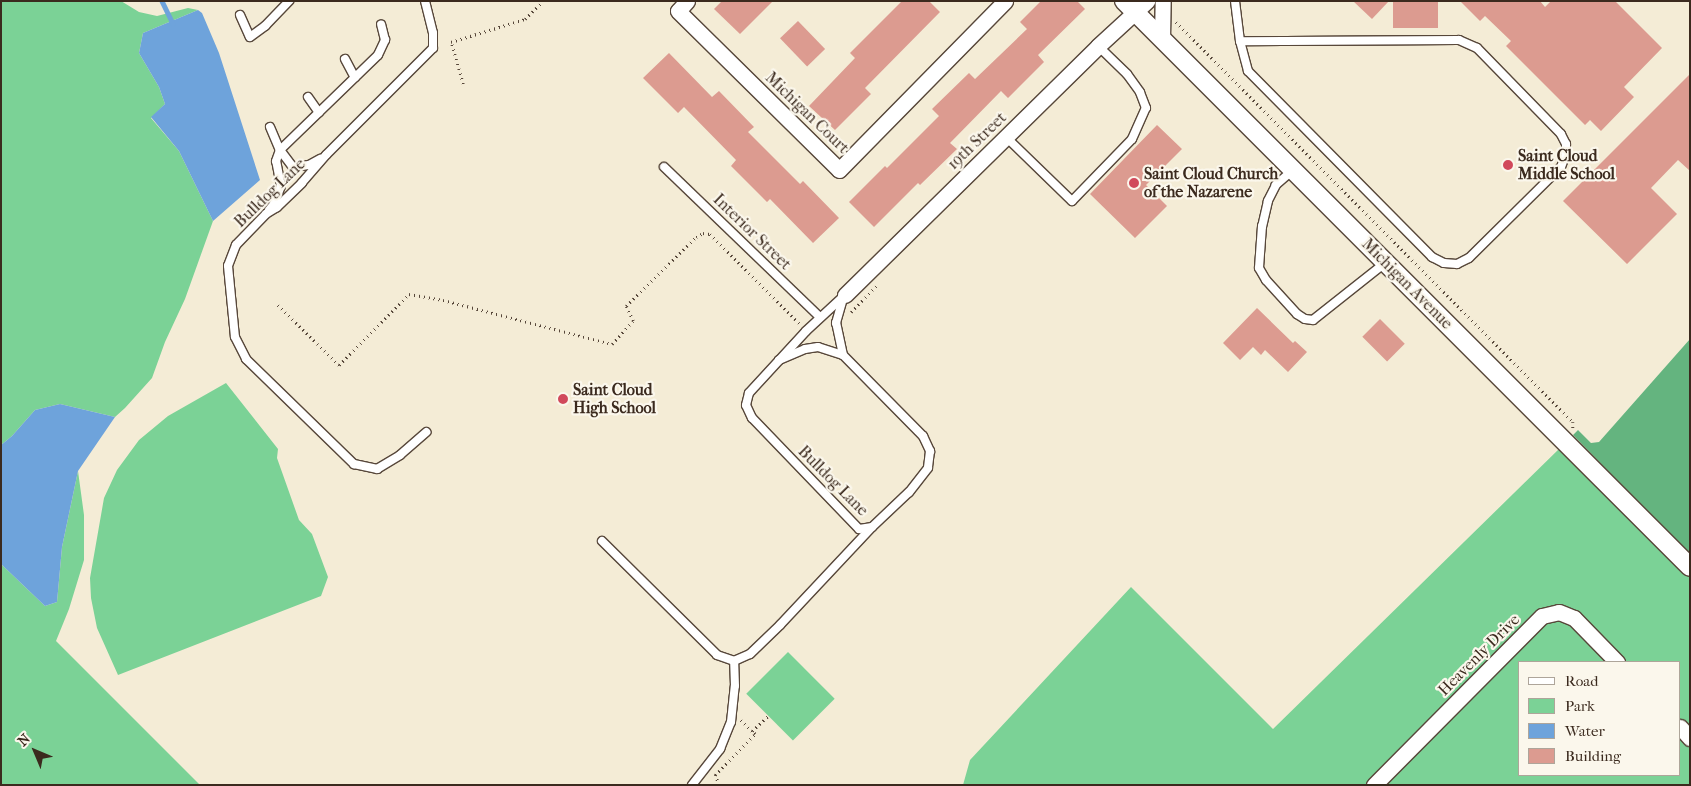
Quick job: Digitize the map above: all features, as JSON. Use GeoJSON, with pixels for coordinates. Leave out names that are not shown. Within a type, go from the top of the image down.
{"type":"FeatureCollection","features":[{"type":"Feature","properties":{"kind":"street","name":"Michigan Court"},"geometry":{"type":"LineString","coordinates":[[687,1],[678,11],[839,170],[1005,1]]}},
{"type":"Feature","properties":{"kind":"street","name":"Michigan Avenue"},"geometry":{"type":"LineString","coordinates":[[1135,5],[1162,40],[1690,567]]}},
{"type":"Feature","properties":{"kind":"street","name":"19th Street"},"geometry":{"type":"LineString","coordinates":[[845,295],[1098,46],[1135,5]]}},
{"type":"Feature","properties":{"kind":"street"},"geometry":{"type":"LineString","coordinates":[[1162,40],[1163,5]]}},
{"type":"Feature","properties":{"kind":"street","name":"Heavenly Drive"},"geometry":{"type":"LineString","coordinates":[[1374,785],[1542,616],[1559,612],[1574,618],[1616,661]]}},
{"type":"Feature","properties":{"kind":"street"},"geometry":{"type":"LineString","coordinates":[[1681,728],[1690,738]]}},
{"type":"Feature","properties":{"kind":"lane"},"geometry":{"type":"LineString","coordinates":[[240,15],[250,37],[265,26],[289,1]]}},
{"type":"Feature","properties":{"kind":"lane","name":"Bulldog Lane"},"geometry":{"type":"LineString","coordinates":[[425,1],[433,33],[433,48],[326,155],[302,183],[277,207],[266,214],[236,245],[228,266],[235,337],[246,359],[354,464],[377,469],[400,455],[426,432]]}},
{"type":"Feature","properties":{"kind":"lane"},"geometry":{"type":"LineString","coordinates":[[1235,1],[1240,42],[1248,71],[1432,257],[1444,263],[1457,264],[1469,258],[1562,167],[1566,154],[1566,144],[1561,134],[1476,48],[1459,40],[1240,42]]}},
{"type":"Feature","properties":{"kind":"lane"},"geometry":{"type":"LineString","coordinates":[[266,214],[274,204],[281,186],[276,161],[280,150],[355,78],[384,46],[385,34],[381,24]]}},
{"type":"Feature","properties":{"kind":"lane"},"geometry":{"type":"LineString","coordinates":[[1006,137],[1072,201],[1132,139],[1146,108],[1140,92],[1127,74],[1098,46]]}},
{"type":"Feature","properties":{"kind":"lane"},"geometry":{"type":"LineString","coordinates":[[345,59],[355,78]]}},
{"type":"Feature","properties":{"kind":"lane"},"geometry":{"type":"LineString","coordinates":[[308,97],[319,113]]}},
{"type":"Feature","properties":{"kind":"lane"},"geometry":{"type":"LineString","coordinates":[[270,127],[288,163],[299,167],[315,163],[326,155]]}},
{"type":"Feature","properties":{"kind":"lane","name":"Interior Street"},"geometry":{"type":"LineString","coordinates":[[664,167],[820,317]]}},
{"type":"Feature","properties":{"kind":"lane"},"geometry":{"type":"LineString","coordinates":[[1293,170],[1276,185],[1268,202],[1262,226],[1259,260],[1260,268],[1266,280],[1297,314],[1304,319],[1313,320],[1385,262]]}},
{"type":"Feature","properties":{"kind":"lane"},"geometry":{"type":"LineString","coordinates":[[843,355],[836,323],[845,295]]}},
{"type":"Feature","properties":{"kind":"lane","name":"Bulldog Lane"},"geometry":{"type":"LineString","coordinates":[[779,360],[818,347],[843,355],[923,436],[930,451],[928,468],[909,492],[872,527],[859,528],[752,418],[746,405],[749,392],[806,330],[845,295]]}},
{"type":"Feature","properties":{"kind":"lane"},"geometry":{"type":"LineString","coordinates":[[602,542],[717,655],[734,661],[750,654],[774,631],[872,527]]}},
{"type":"Feature","properties":{"kind":"lane"},"geometry":{"type":"LineString","coordinates":[[692,785],[720,750],[731,722],[735,686],[734,661]]}},
{"type":"Feature","properties":{"kind":"path"},"geometry":{"type":"LineString","coordinates":[[463,84],[451,42],[525,19],[543,1]]}},
{"type":"Feature","properties":{"kind":"path"},"geometry":{"type":"LineString","coordinates":[[1163,5],[1573,422],[1573,437]]}},
{"type":"Feature","properties":{"kind":"path"},"geometry":{"type":"LineString","coordinates":[[278,305],[339,364],[409,294],[443,300],[612,344],[634,321],[626,306],[703,233],[710,234],[806,330]]}},
{"type":"Feature","properties":{"kind":"path"},"geometry":{"type":"LineString","coordinates":[[836,323],[847,315],[877,285]]}},
{"type":"Feature","properties":{"kind":"path"},"geometry":{"type":"LineString","coordinates":[[719,785],[715,775],[755,734],[752,732],[768,716]]}},
{"type":"Feature","properties":{"kind":"green space"},"geometry":{"type":"Polygon","coordinates":[[[1,1],[121,1],[139,12],[157,16],[188,8],[198,10],[143,33],[139,53],[159,87],[165,104],[151,118],[179,151],[213,221],[185,299],[165,342],[152,378],[125,408],[115,417],[60,404],[35,410],[12,436],[1,445],[1,1]]]}},
{"type":"Feature","properties":{"kind":"green space"},"geometry":{"type":"Polygon","coordinates":[[[1690,339],[1690,555],[1573,435],[1578,430],[1591,443],[1599,442],[1690,339]]]}},
{"type":"Feature","properties":{"kind":"green space"},"geometry":{"type":"Polygon","coordinates":[[[226,383],[278,449],[277,458],[299,520],[312,534],[328,577],[321,596],[118,675],[97,628],[91,598],[90,578],[104,498],[117,470],[139,440],[168,416],[226,383]]]}},
{"type":"Feature","properties":{"kind":"green space"},"geometry":{"type":"Polygon","coordinates":[[[1560,448],[1690,577],[1690,785],[963,785],[970,760],[1131,587],[1273,729],[1560,448]]]}},
{"type":"Feature","properties":{"kind":"green space"},"geometry":{"type":"Polygon","coordinates":[[[78,471],[84,515],[84,560],[69,609],[56,641],[200,785],[1,785],[1,564],[45,606],[57,602],[62,547],[78,471]]]}},
{"type":"Feature","properties":{"kind":"green space"},"geometry":{"type":"Polygon","coordinates":[[[788,652],[835,699],[793,740],[746,694],[788,652]]]}},
{"type":"Feature","properties":{"kind":"water"},"geometry":{"type":"Polygon","coordinates":[[[198,10],[202,13],[219,53],[260,180],[213,221],[179,151],[151,117],[165,104],[159,87],[139,53],[143,33],[198,10]]]}},
{"type":"Feature","properties":{"kind":"water"},"geometry":{"type":"Polygon","coordinates":[[[60,404],[115,417],[78,471],[62,547],[57,602],[45,606],[1,564],[1,445],[12,436],[35,410],[60,404]]]}},
{"type":"Feature","properties":{"kind":"building"},"geometry":{"type":"Polygon","coordinates":[[[722,1],[773,1],[740,34],[714,9],[722,1]]]}},
{"type":"Feature","properties":{"kind":"building"},"geometry":{"type":"Polygon","coordinates":[[[902,1],[929,1],[940,12],[865,88],[871,94],[835,130],[809,106],[855,58],[850,53],[902,1]]]}},
{"type":"Feature","properties":{"kind":"building"},"geometry":{"type":"Polygon","coordinates":[[[1041,1],[1077,1],[1085,9],[1038,55],[1044,62],[1008,98],[1001,91],[950,143],[957,149],[920,185],[918,183],[874,227],[849,202],[885,166],[887,168],[939,116],[932,109],[969,73],[975,79],[1027,29],[1020,22],[1041,1]]]}},
{"type":"Feature","properties":{"kind":"building"},"geometry":{"type":"Polygon","coordinates":[[[1353,1],[1389,1],[1372,19],[1353,1]]]}},
{"type":"Feature","properties":{"kind":"building"},"geometry":{"type":"Polygon","coordinates":[[[1393,1],[1438,1],[1438,28],[1393,28],[1393,1]]]}},
{"type":"Feature","properties":{"kind":"building"},"geometry":{"type":"Polygon","coordinates":[[[1460,1],[1540,1],[1545,7],[1551,1],[1615,1],[1662,48],[1624,87],[1634,97],[1601,131],[1590,120],[1585,125],[1506,46],[1511,41],[1485,16],[1480,21],[1460,1]]]}},
{"type":"Feature","properties":{"kind":"building"},"geometry":{"type":"Polygon","coordinates":[[[798,21],[825,49],[807,66],[780,38],[798,21]]]}},
{"type":"Feature","properties":{"kind":"building"},"geometry":{"type":"Polygon","coordinates":[[[669,53],[712,97],[719,91],[754,127],[748,132],[800,184],[803,181],[839,218],[813,243],[770,199],[767,202],[731,166],[736,160],[684,107],[678,113],[643,78],[669,53]]]}},
{"type":"Feature","properties":{"kind":"building"},"geometry":{"type":"Polygon","coordinates":[[[1690,74],[1690,171],[1678,160],[1651,188],[1677,214],[1627,264],[1563,201],[1690,74]]]}},
{"type":"Feature","properties":{"kind":"building"},"geometry":{"type":"Polygon","coordinates":[[[1157,125],[1182,149],[1146,185],[1167,206],[1135,238],[1090,194],[1157,125]]]}},
{"type":"Feature","properties":{"kind":"building"},"geometry":{"type":"Polygon","coordinates":[[[1257,308],[1293,343],[1295,341],[1307,352],[1288,372],[1265,350],[1261,355],[1253,347],[1240,360],[1223,343],[1257,308]]]}},
{"type":"Feature","properties":{"kind":"building"},"geometry":{"type":"Polygon","coordinates":[[[1380,319],[1405,344],[1387,361],[1362,337],[1380,319]]]}},
{"type":"Feature","properties":{"kind":"waterway"},"geometry":{"type":"LineString","coordinates":[[162,1],[173,24]]}},
{"type":"Feature","properties":{"kind":"place","name":"Saint Cloud Middle School"},"geometry":{"type":"Point","coordinates":[1508,165]}},
{"type":"Feature","properties":{"kind":"place","name":"Saint Cloud Church of the Nazarene"},"geometry":{"type":"Point","coordinates":[1134,183]}},
{"type":"Feature","properties":{"kind":"place","name":"Saint Cloud High School"},"geometry":{"type":"Point","coordinates":[563,399]}}]}
